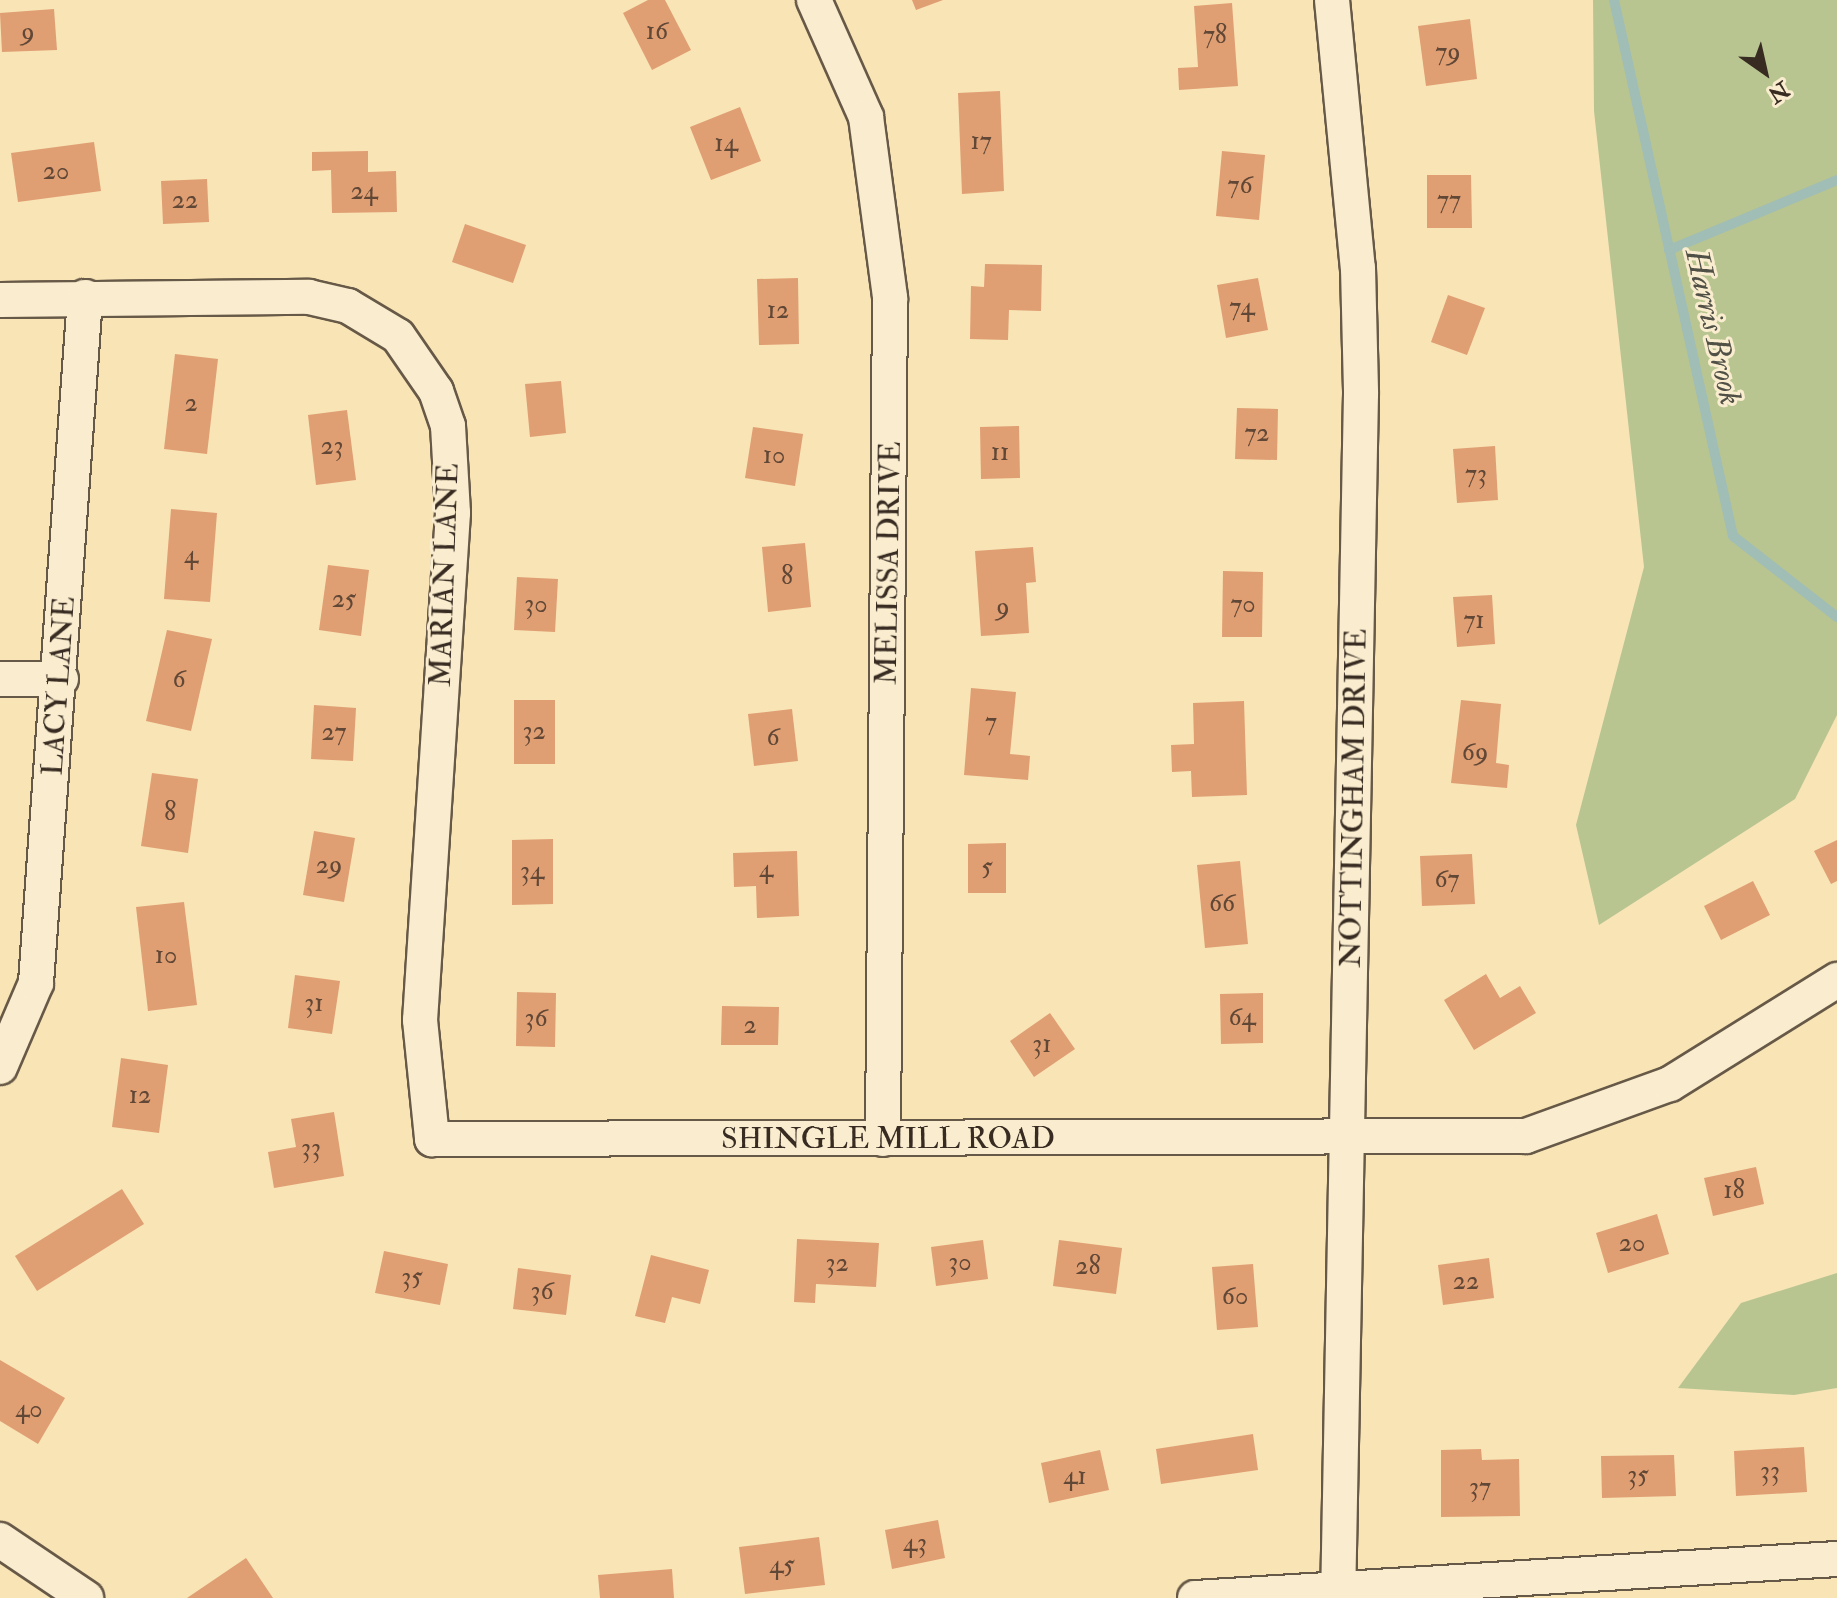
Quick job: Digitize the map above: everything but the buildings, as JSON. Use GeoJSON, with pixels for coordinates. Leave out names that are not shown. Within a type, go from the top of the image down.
{"type":"FeatureCollection","features":[{"type":"Feature","properties":{"kind":"street","name":"MELISSA DRIVE"},"geometry":{"type":"LineString","coordinates":[[814,0],[866,117],[890,298],[883,1139]]}},
{"type":"Feature","properties":{"kind":"street","name":"NOTTINGHAM DRIVE"},"geometry":{"type":"LineString","coordinates":[[1332,0],[1358,268],[1361,394],[1344,1142],[1338,1594]]}},
{"type":"Feature","properties":{"kind":"street","name":"MARIAN LANE"},"geometry":{"type":"LineString","coordinates":[[0,300],[256,293],[348,306],[398,336],[436,391],[448,426],[453,513],[420,1020],[432,1139]]}},
{"type":"Feature","properties":{"kind":"street","name":"LACY LANE"},"geometry":{"type":"LineString","coordinates":[[0,1067],[36,983],[61,679],[85,297]]}},
{"type":"Feature","properties":{"kind":"street"},"geometry":{"type":"LineString","coordinates":[[0,679],[61,679]]}},
{"type":"Feature","properties":{"kind":"street","name":"SHINGLE MILL ROAD"},"geometry":{"type":"LineString","coordinates":[[432,1139],[1464,1141],[1576,1124],[1670,1084],[1837,980]]}},
{"type":"Feature","properties":{"kind":"street"},"geometry":{"type":"LineString","coordinates":[[0,1540],[86,1598]]}},
{"type":"Feature","properties":{"kind":"street"},"geometry":{"type":"LineString","coordinates":[[1195,1598],[1338,1594],[1837,1559]]}},
{"type":"Feature","properties":{"kind":"green space"},"geometry":{"type":"Polygon","coordinates":[[[1593,0],[1837,0],[1837,715],[1795,799],[1599,925],[1576,825],[1644,567],[1594,111],[1593,0]]]}},
{"type":"Feature","properties":{"kind":"green space"},"geometry":{"type":"Polygon","coordinates":[[[1837,1273],[1837,1388],[1794,1395],[1678,1388],[1741,1303],[1837,1273]]]}},
{"type":"Feature","properties":{"kind":"waterway","name":"Harris Brook"},"geometry":{"type":"LineString","coordinates":[[1614,0],[1733,536],[1837,617]]}},
{"type":"Feature","properties":{"kind":"waterway"},"geometry":{"type":"LineString","coordinates":[[1669,250],[1837,180]]}}]}
